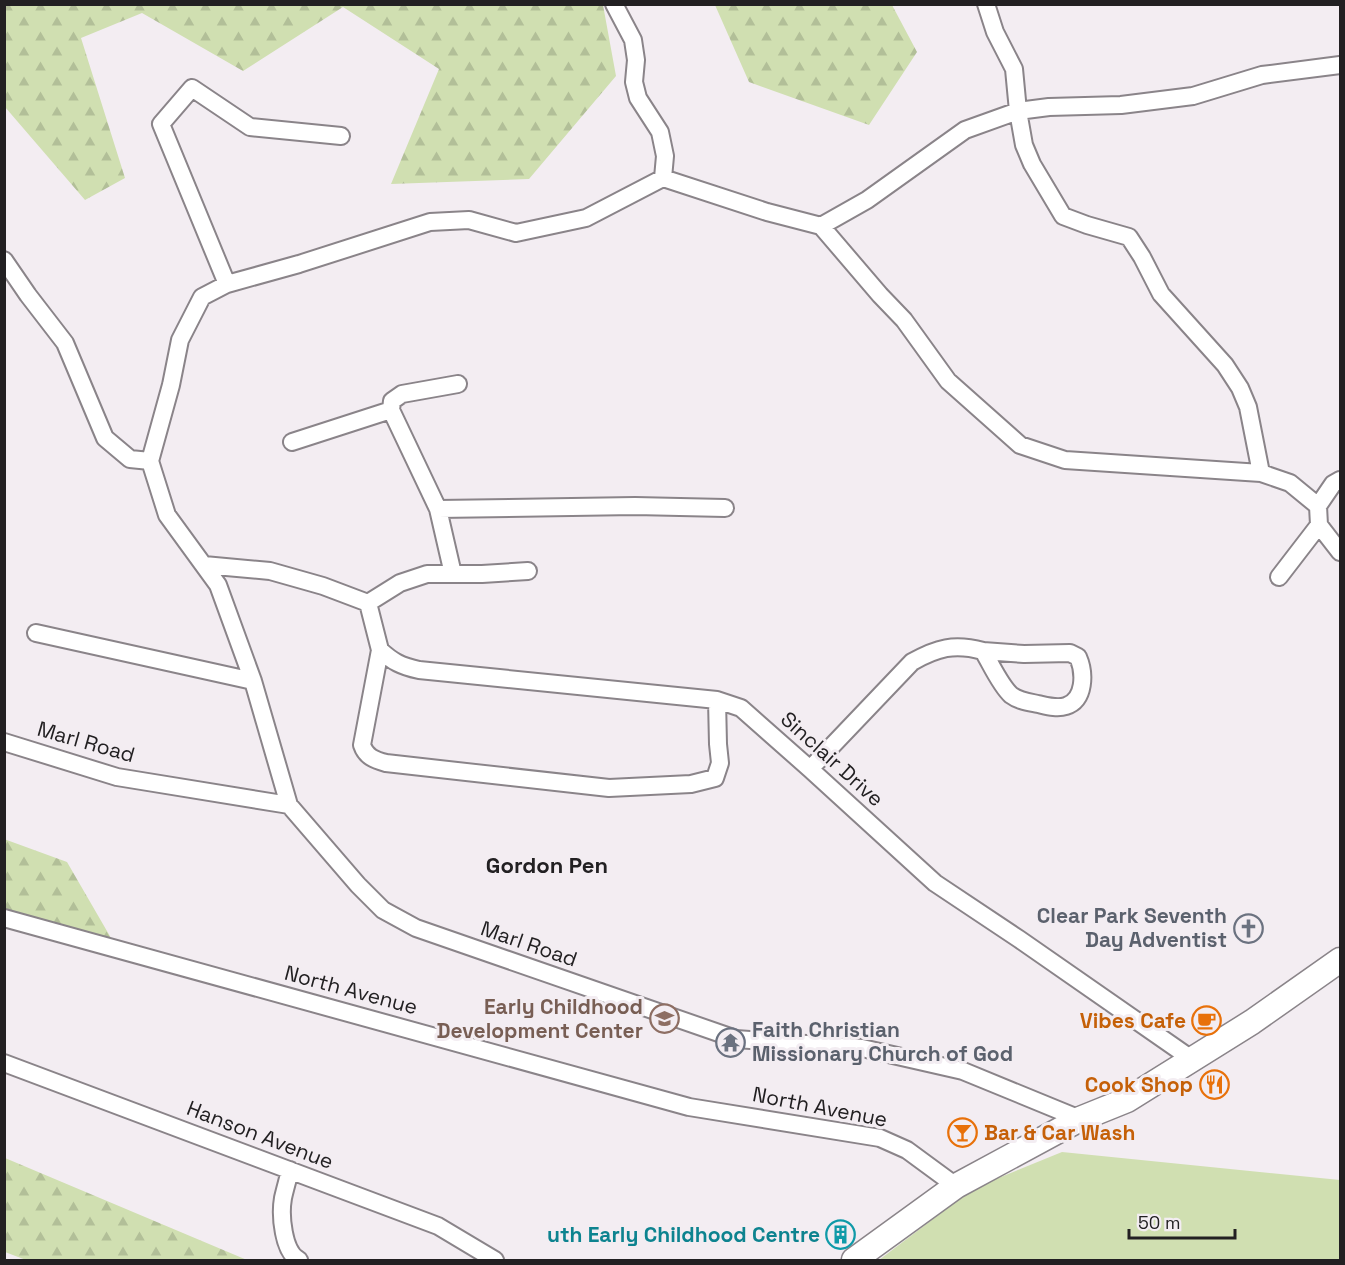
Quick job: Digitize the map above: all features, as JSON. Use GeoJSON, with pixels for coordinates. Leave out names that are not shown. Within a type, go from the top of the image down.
{"type":"FeatureCollection","features":[{"type":"Feature","properties":{"kind":"street"},"geometry":{"type":"LineString","coordinates":[[614,4],[633,40],[636,60],[634,82],[638,98],[660,132],[665,156],[663,178]]}},
{"type":"Feature","properties":{"kind":"street"},"geometry":{"type":"LineString","coordinates":[[986,4],[995,32],[1014,69],[1024,145],[1063,216],[1129,237],[1161,294],[1225,365],[1240,388],[1248,407],[1262,473]]}},
{"type":"Feature","properties":{"kind":"street"},"geometry":{"type":"LineString","coordinates":[[821,226],[867,200],[965,130],[1018,111],[1049,107],[1121,105],[1193,96],[1262,75],[1341,65]]}},
{"type":"Feature","properties":{"kind":"street"},"geometry":{"type":"LineString","coordinates":[[227,284],[161,123],[192,88],[250,127],[341,136]]}},
{"type":"Feature","properties":{"kind":"street"},"geometry":{"type":"LineString","coordinates":[[289,805],[253,681],[218,585],[167,515],[150,461],[171,385],[180,340],[202,297],[227,284],[299,264],[430,222],[469,220],[516,233],[586,218],[663,178],[767,212],[821,226],[904,320],[948,381],[1020,445],[1065,460],[1262,473],[1290,483],[1317,506]]}},
{"type":"Feature","properties":{"kind":"street"},"geometry":{"type":"LineString","coordinates":[[4,260],[65,344],[105,438],[130,459],[150,461]]}},
{"type":"Feature","properties":{"kind":"street"},"geometry":{"type":"LineString","coordinates":[[453,574],[438,509],[391,410],[392,401],[402,394],[458,384]]}},
{"type":"Feature","properties":{"kind":"street"},"geometry":{"type":"LineString","coordinates":[[292,442],[391,410]]}},
{"type":"Feature","properties":{"kind":"street"},"geometry":{"type":"LineString","coordinates":[[1341,480],[1333,484],[1317,506],[1319,525],[1341,552]]}},
{"type":"Feature","properties":{"kind":"street"},"geometry":{"type":"LineString","coordinates":[[438,509],[635,506],[725,508]]}},
{"type":"Feature","properties":{"kind":"street"},"geometry":{"type":"LineString","coordinates":[[1279,577],[1319,525]]}},
{"type":"Feature","properties":{"kind":"street"},"geometry":{"type":"LineString","coordinates":[[204,565],[270,571],[323,586],[368,603]]}},
{"type":"Feature","properties":{"kind":"street"},"geometry":{"type":"LineString","coordinates":[[368,603],[400,583],[427,574],[528,571]]}},
{"type":"Feature","properties":{"kind":"street"},"geometry":{"type":"LineString","coordinates":[[368,603],[380,650],[362,745],[364,753],[374,760],[609,788],[691,784],[715,778],[720,763],[717,700]]}},
{"type":"Feature","properties":{"kind":"street"},"geometry":{"type":"LineString","coordinates":[[36,633],[253,681]]}},
{"type":"Feature","properties":{"kind":"street"},"geometry":{"type":"LineString","coordinates":[[810,769],[912,662],[931,651],[968,646],[983,651],[1024,654],[1070,653],[1078,657],[1083,667],[1084,678],[1079,694],[1073,702],[1057,708],[1022,701],[1011,695],[983,651]]}},
{"type":"Feature","properties":{"kind":"street","name":"Sinclair Drive"},"geometry":{"type":"LineString","coordinates":[[380,650],[393,661],[419,670],[717,700],[741,708],[935,883],[1193,1060]]}},
{"type":"Feature","properties":{"kind":"street","name":"Marl Road"},"geometry":{"type":"LineString","coordinates":[[4,742],[117,777],[289,805],[358,885],[383,910],[416,928],[736,1039],[862,1048],[963,1071],[1080,1119]]}},
{"type":"Feature","properties":{"kind":"street","name":"North Avenue"},"geometry":{"type":"LineString","coordinates":[[4,918],[689,1107],[880,1138],[907,1150],[956,1186]]}},
{"type":"Feature","properties":{"kind":"street"},"geometry":{"type":"LineString","coordinates":[[854,1260],[956,1186],[1080,1119],[1127,1100],[1252,1022],[1341,960]]}},
{"type":"Feature","properties":{"kind":"street","name":"Hanson Avenue"},"geometry":{"type":"LineString","coordinates":[[4,1063],[438,1226],[495,1260]]}},
{"type":"Feature","properties":{"kind":"street"},"geometry":{"type":"LineString","coordinates":[[290,1170],[282,1213],[290,1252],[294,1258],[299,1260]]}},
{"type":"Feature","properties":{"kind":"green space"},"geometry":{"type":"Polygon","coordinates":[[[4,5],[603,5],[616,76],[529,179],[391,184],[439,69],[343,7],[243,71],[142,13],[81,38],[125,178],[85,200],[5,107],[4,5]]]}},
{"type":"Feature","properties":{"kind":"green space"},"geometry":{"type":"Polygon","coordinates":[[[715,5],[892,5],[917,52],[869,125],[749,82],[715,5]]]}},
{"type":"Feature","properties":{"kind":"green space"},"geometry":{"type":"Polygon","coordinates":[[[4,839],[67,862],[111,938],[5,910],[4,839]]]}},
{"type":"Feature","properties":{"kind":"green space"},"geometry":{"type":"Polygon","coordinates":[[[1062,1152],[1340,1180],[1340,1260],[879,1260],[974,1188],[1062,1152]]]}},
{"type":"Feature","properties":{"kind":"green space"},"geometry":{"type":"Polygon","coordinates":[[[5,1158],[247,1260],[26,1260],[5,1252],[5,1158]]]}},
{"type":"Feature","properties":{"kind":"place","name":"Clear Park Seventh Day Adventist"},"geometry":{"type":"Point","coordinates":[1248,928]}},
{"type":"Feature","properties":{"kind":"place","name":"Early Childhood Development Center"},"geometry":{"type":"Point","coordinates":[664,1019]}},
{"type":"Feature","properties":{"kind":"place","name":"Vibes Cafe"},"geometry":{"type":"Point","coordinates":[1207,1021]}},
{"type":"Feature","properties":{"kind":"place","name":"Faith Christian Missionary Church of God"},"geometry":{"type":"Point","coordinates":[731,1042]}},
{"type":"Feature","properties":{"kind":"place","name":"Cook Shop"},"geometry":{"type":"Point","coordinates":[1214,1085]}},
{"type":"Feature","properties":{"kind":"place","name":"Bar & Car Wash"},"geometry":{"type":"Point","coordinates":[963,1133]}},
{"type":"Feature","properties":{"kind":"place","name":"uth Early Childhood Centre"},"geometry":{"type":"Point","coordinates":[841,1235]}},
{"type":"Feature","properties":{"kind":"district","name":"Gordon Pen"},"geometry":{"type":"Point","coordinates":[547,865]}}]}
